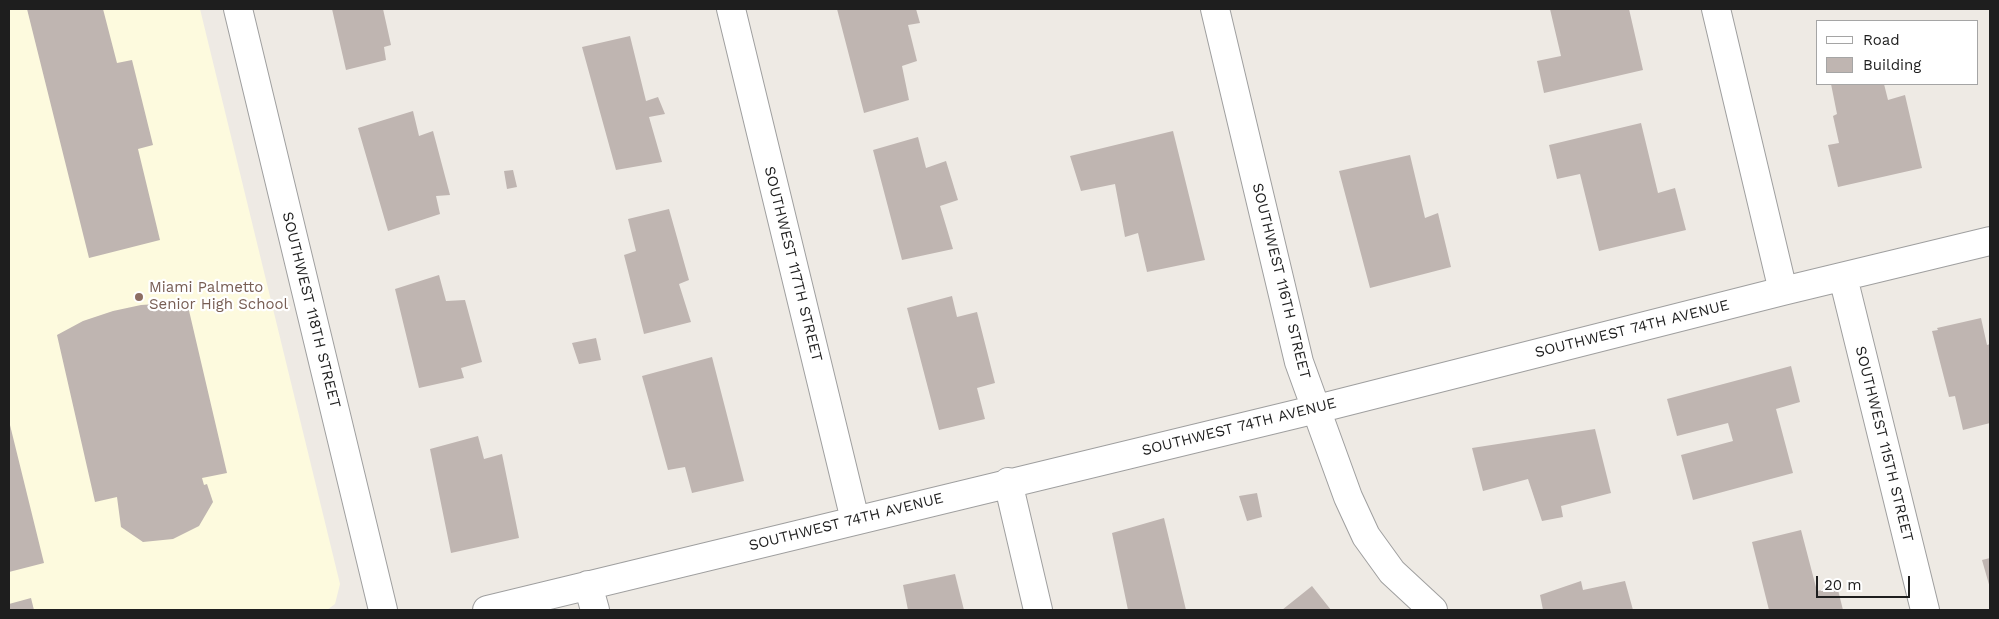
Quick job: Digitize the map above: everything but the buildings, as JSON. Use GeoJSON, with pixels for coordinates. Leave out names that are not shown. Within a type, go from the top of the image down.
{"type":"FeatureCollection","features":[{"type":"Feature","properties":{"kind":"street","name":"SOUTHWEST 118TH STREET"},"geometry":{"type":"LineString","coordinates":[[238,9],[383,610]]}},
{"type":"Feature","properties":{"kind":"street","name":"SOUTHWEST 117TH STREET"},"geometry":{"type":"LineString","coordinates":[[730,9],[855,520]]}},
{"type":"Feature","properties":{"kind":"street","name":"SOUTHWEST 116TH STREET"},"geometry":{"type":"LineString","coordinates":[[1215,9],[1299,362],[1348,497],[1366,536],[1392,572],[1433,610]]}},
{"type":"Feature","properties":{"kind":"street"},"geometry":{"type":"LineString","coordinates":[[1716,9],[1783,291]]}},
{"type":"Feature","properties":{"kind":"street","name":"SOUTHWEST 74TH AVENUE"},"geometry":{"type":"LineString","coordinates":[[488,610],[592,598],[855,520],[1317,408],[1990,241]]}},
{"type":"Feature","properties":{"kind":"street","name":"SOUTHWEST 115TH STREET"},"geometry":{"type":"LineString","coordinates":[[1843,277],[1925,610]]}},
{"type":"Feature","properties":{"kind":"street"},"geometry":{"type":"LineString","coordinates":[[1008,482],[1038,610]]}},
{"type":"Feature","properties":{"kind":"shaded area","name":"Miami Palmetto Senior High School"},"geometry":{"type":"Polygon","coordinates":[[[9,9],[200,9],[340,584],[335,604],[327,610],[9,610],[9,9]]]}},
{"type":"Feature","properties":{"kind":"place","name":"Miami Palmetto Senior High School"},"geometry":{"type":"Point","coordinates":[139,297]}}]}
